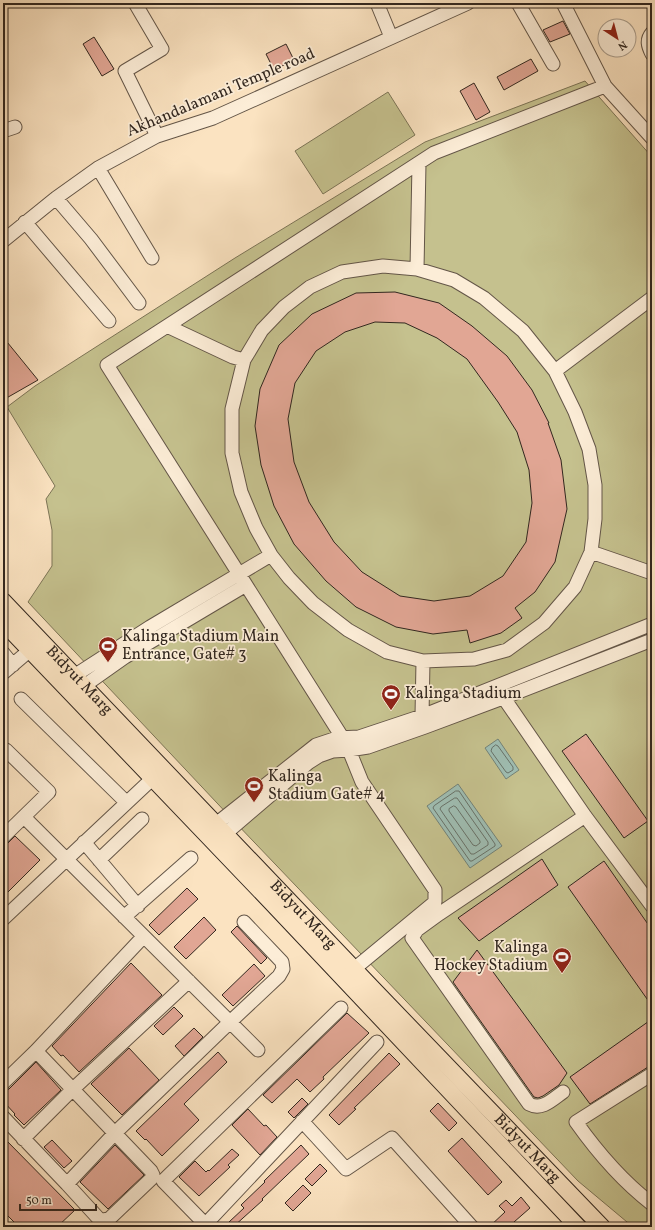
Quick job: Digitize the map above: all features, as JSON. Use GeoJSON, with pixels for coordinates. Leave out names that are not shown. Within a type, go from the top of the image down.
{"type":"FeatureCollection","features":[{"type":"Feature","properties":{"kind":"main road","name":"Bidyut Marg"},"geometry":{"type":"LineString","coordinates":[[3,601],[354,970],[602,1227]]}},
{"type":"Feature","properties":{"kind":"main road","name":"Bidyut Marg"},"geometry":{"type":"LineString","coordinates":[[3,622],[577,1227]]}},
{"type":"Feature","properties":{"kind":"street"},"geometry":{"type":"LineString","coordinates":[[135,3],[162,49],[125,71],[156,136]]}},
{"type":"Feature","properties":{"kind":"street"},"geometry":{"type":"LineString","coordinates":[[377,3],[391,37]]}},
{"type":"Feature","properties":{"kind":"street","name":"Akhandalamani Temple road"},"geometry":{"type":"LineString","coordinates":[[3,241],[56,198],[98,168],[156,136],[213,118],[468,3]]}},
{"type":"Feature","properties":{"kind":"street"},"geometry":{"type":"LineString","coordinates":[[518,3],[553,64]]}},
{"type":"Feature","properties":{"kind":"street"},"geometry":{"type":"LineString","coordinates":[[563,3],[605,86],[652,138]]}},
{"type":"Feature","properties":{"kind":"street"},"geometry":{"type":"LineString","coordinates":[[652,33],[648,41],[652,54]]}},
{"type":"Feature","properties":{"kind":"street"},"geometry":{"type":"LineString","coordinates":[[354,970],[435,902],[435,890],[362,782],[342,737],[107,365],[434,153],[605,86]]}},
{"type":"Feature","properties":{"kind":"street"},"geometry":{"type":"LineString","coordinates":[[417,269],[419,163]]}},
{"type":"Feature","properties":{"kind":"street"},"geometry":{"type":"LineString","coordinates":[[98,168],[152,258]]}},
{"type":"Feature","properties":{"kind":"street"},"geometry":{"type":"LineString","coordinates":[[56,198],[91,239],[139,303]]}},
{"type":"Feature","properties":{"kind":"street"},"geometry":{"type":"LineString","coordinates":[[25,222],[109,321]]}},
{"type":"Feature","properties":{"kind":"street"},"geometry":{"type":"LineString","coordinates":[[383,266],[417,269],[454,280],[484,298],[523,331],[555,371],[575,412],[589,449],[595,485],[595,519],[591,552],[575,587],[544,623],[507,650],[474,658],[423,661],[387,652],[348,630],[313,603],[289,578],[271,555],[256,528],[241,492],[232,453],[232,409],[244,360],[262,330],[284,307],[310,287],[342,272],[383,266]]}},
{"type":"Feature","properties":{"kind":"street"},"geometry":{"type":"LineString","coordinates":[[555,371],[652,298]]}},
{"type":"Feature","properties":{"kind":"street"},"geometry":{"type":"LineString","coordinates":[[167,326],[232,357],[244,360]]}},
{"type":"Feature","properties":{"kind":"street"},"geometry":{"type":"LineString","coordinates":[[591,552],[652,573]]}},
{"type":"Feature","properties":{"kind":"street"},"geometry":{"type":"LineString","coordinates":[[79,681],[150,627],[242,580],[271,555]]}},
{"type":"Feature","properties":{"kind":"street"},"geometry":{"type":"LineString","coordinates":[[220,829],[316,745],[342,737],[359,737],[422,716],[652,624]]}},
{"type":"Feature","properties":{"kind":"street"},"geometry":{"type":"LineString","coordinates":[[220,829],[319,756],[333,751],[368,747],[503,698],[652,640]]}},
{"type":"Feature","properties":{"kind":"street"},"geometry":{"type":"LineString","coordinates":[[3,653],[8,669],[30,650]]}},
{"type":"Feature","properties":{"kind":"street"},"geometry":{"type":"LineString","coordinates":[[422,716],[423,661]]}},
{"type":"Feature","properties":{"kind":"street"},"geometry":{"type":"LineString","coordinates":[[496,686],[585,816],[652,906]]}},
{"type":"Feature","properties":{"kind":"street"},"geometry":{"type":"LineString","coordinates":[[21,699],[126,802]]}},
{"type":"Feature","properties":{"kind":"street"},"geometry":{"type":"LineString","coordinates":[[3,753],[6,750],[49,792],[3,836]]}},
{"type":"Feature","properties":{"kind":"street"},"geometry":{"type":"LineString","coordinates":[[3,917],[152,778]]}},
{"type":"Feature","properties":{"kind":"street"},"geometry":{"type":"LineString","coordinates":[[563,1092],[542,1106],[534,1106],[529,1104],[412,938],[417,930],[439,914],[585,816]]}},
{"type":"Feature","properties":{"kind":"street"},"geometry":{"type":"LineString","coordinates":[[24,817],[258,1050]]}},
{"type":"Feature","properties":{"kind":"street"},"geometry":{"type":"LineString","coordinates":[[99,860],[142,819]]}},
{"type":"Feature","properties":{"kind":"street"},"geometry":{"type":"LineString","coordinates":[[84,842],[138,906]]}},
{"type":"Feature","properties":{"kind":"street"},"geometry":{"type":"LineString","coordinates":[[124,917],[191,858]]}},
{"type":"Feature","properties":{"kind":"street"},"geometry":{"type":"LineString","coordinates":[[67,1184],[230,1022],[279,976],[283,969],[282,962],[244,922]]}},
{"type":"Feature","properties":{"kind":"street"},"geometry":{"type":"LineString","coordinates":[[3,1083],[36,1051],[143,937]]}},
{"type":"Feature","properties":{"kind":"street"},"geometry":{"type":"LineString","coordinates":[[23,1139],[72,1090],[189,981]]}},
{"type":"Feature","properties":{"kind":"street"},"geometry":{"type":"LineString","coordinates":[[341,1008],[163,1181],[204,1226],[302,1120],[377,1042]]}},
{"type":"Feature","properties":{"kind":"street"},"geometry":{"type":"LineString","coordinates":[[3,1117],[99,1219],[109,1219],[151,1179],[153,1175],[151,1171],[36,1051]]}},
{"type":"Feature","properties":{"kind":"street"},"geometry":{"type":"LineString","coordinates":[[652,1074],[576,1122],[594,1147],[617,1173],[652,1204]]}},
{"type":"Feature","properties":{"kind":"street"},"geometry":{"type":"LineString","coordinates":[[302,1120],[346,1169],[392,1138],[472,1227]]}},
{"type":"Feature","properties":{"kind":"shaded area","name":"Kalinga Stadium"},"geometry":{"type":"Polygon","coordinates":[[[585,81],[652,157],[652,1227],[633,1227],[578,1181],[233,820],[28,602],[52,566],[52,530],[46,499],[55,486],[7,407],[35,386],[235,258],[425,142],[585,81]]]}},
{"type":"Feature","properties":{"kind":"shaded area"},"geometry":{"type":"Polygon","coordinates":[[[388,92],[415,135],[323,194],[295,151],[388,92]]]}},
{"type":"Feature","properties":{"kind":"water"},"geometry":{"type":"Polygon","coordinates":[[[498,739],[519,770],[506,779],[485,748],[498,739]]]}},
{"type":"Feature","properties":{"kind":"water"},"geometry":{"type":"Polygon","coordinates":[[[458,784],[502,846],[470,868],[427,806],[458,784]]]}},
{"type":"Feature","properties":{"kind":"building"},"geometry":{"type":"Polygon","coordinates":[[[563,21],[570,34],[550,42],[543,30],[563,21]]]}},
{"type":"Feature","properties":{"kind":"building"},"geometry":{"type":"Polygon","coordinates":[[[94,37],[114,69],[102,76],[83,44],[94,37]]]}},
{"type":"Feature","properties":{"kind":"building"},"geometry":{"type":"Polygon","coordinates":[[[286,44],[294,60],[274,70],[266,54],[286,44]]]}},
{"type":"Feature","properties":{"kind":"building"},"geometry":{"type":"Polygon","coordinates":[[[531,59],[538,71],[504,90],[497,77],[531,59]]]}},
{"type":"Feature","properties":{"kind":"building"},"geometry":{"type":"Polygon","coordinates":[[[474,83],[490,112],[476,120],[460,91],[474,83]]]}},
{"type":"Feature","properties":{"kind":"building"},"geometry":{"type":"Polygon","coordinates":[[[395,292],[439,303],[472,326],[507,356],[532,390],[549,423],[561,460],[567,509],[555,562],[535,592],[515,608],[522,618],[501,633],[470,643],[467,630],[433,634],[396,627],[356,607],[326,581],[294,544],[274,506],[261,465],[255,426],[260,389],[279,345],[312,314],[356,293],[395,292]],[[375,322],[345,332],[316,351],[295,383],[288,419],[294,462],[309,502],[334,542],[362,572],[400,596],[434,601],[470,596],[503,576],[526,542],[532,503],[529,470],[517,432],[498,402],[467,359],[437,338],[405,323],[375,322]]]}},
{"type":"Feature","properties":{"kind":"building"},"geometry":{"type":"Polygon","coordinates":[[[3,337],[38,380],[3,400],[3,337]]]}},
{"type":"Feature","properties":{"kind":"building"},"geometry":{"type":"Polygon","coordinates":[[[586,734],[648,821],[624,838],[562,751],[586,734]]]}},
{"type":"Feature","properties":{"kind":"building"},"geometry":{"type":"Polygon","coordinates":[[[15,836],[40,860],[3,897],[3,845],[8,843],[15,836]]]}},
{"type":"Feature","properties":{"kind":"building"},"geometry":{"type":"Polygon","coordinates":[[[542,859],[558,885],[479,941],[458,918],[542,859]]]}},
{"type":"Feature","properties":{"kind":"building"},"geometry":{"type":"Polygon","coordinates":[[[604,861],[652,930],[652,1006],[568,887],[604,861]]]}},
{"type":"Feature","properties":{"kind":"building"},"geometry":{"type":"Polygon","coordinates":[[[187,888],[198,899],[159,935],[149,925],[187,888]]]}},
{"type":"Feature","properties":{"kind":"building"},"geometry":{"type":"Polygon","coordinates":[[[204,917],[216,930],[186,959],[174,947],[204,917]]]}},
{"type":"Feature","properties":{"kind":"building"},"geometry":{"type":"Polygon","coordinates":[[[237,926],[267,958],[261,964],[231,932],[237,926]]]}},
{"type":"Feature","properties":{"kind":"building"},"geometry":{"type":"Polygon","coordinates":[[[477,950],[567,1073],[559,1085],[543,1096],[538,1098],[534,1097],[453,982],[477,950]]]}},
{"type":"Feature","properties":{"kind":"building"},"geometry":{"type":"Polygon","coordinates":[[[131,963],[162,995],[79,1072],[52,1046],[131,963]]]}},
{"type":"Feature","properties":{"kind":"building"},"geometry":{"type":"Polygon","coordinates":[[[254,964],[265,976],[233,1006],[222,995],[254,964]]]}},
{"type":"Feature","properties":{"kind":"building"},"geometry":{"type":"Polygon","coordinates":[[[174,1007],[183,1016],[163,1035],[154,1026],[174,1007]]]}},
{"type":"Feature","properties":{"kind":"building"},"geometry":{"type":"Polygon","coordinates":[[[347,1013],[369,1033],[323,1077],[324,1079],[310,1092],[297,1079],[272,1103],[263,1095],[347,1013]]]}},
{"type":"Feature","properties":{"kind":"building"},"geometry":{"type":"Polygon","coordinates":[[[652,1019],[652,1066],[648,1067],[590,1104],[570,1077],[652,1019]]]}},
{"type":"Feature","properties":{"kind":"building"},"geometry":{"type":"Polygon","coordinates":[[[194,1028],[203,1037],[184,1056],[175,1046],[194,1028]]]}},
{"type":"Feature","properties":{"kind":"building"},"geometry":{"type":"Polygon","coordinates":[[[129,1048],[159,1080],[122,1115],[91,1084],[129,1048]]]}},
{"type":"Feature","properties":{"kind":"building"},"geometry":{"type":"Polygon","coordinates":[[[218,1052],[227,1062],[184,1104],[199,1120],[162,1156],[136,1131],[218,1052]]]}},
{"type":"Feature","properties":{"kind":"building"},"geometry":{"type":"Polygon","coordinates":[[[389,1053],[400,1064],[354,1108],[356,1109],[339,1125],[329,1115],[389,1053]]]}},
{"type":"Feature","properties":{"kind":"building"},"geometry":{"type":"Polygon","coordinates":[[[36,1062],[61,1090],[24,1125],[3,1101],[3,1091],[9,1089],[36,1062]]]}},
{"type":"Feature","properties":{"kind":"building"},"geometry":{"type":"Polygon","coordinates":[[[302,1098],[308,1104],[294,1118],[288,1112],[302,1098]]]}},
{"type":"Feature","properties":{"kind":"building"},"geometry":{"type":"Polygon","coordinates":[[[438,1103],[457,1123],[449,1131],[430,1111],[438,1103]]]}},
{"type":"Feature","properties":{"kind":"building"},"geometry":{"type":"Polygon","coordinates":[[[248,1109],[277,1137],[260,1155],[232,1125],[248,1109]]]}},
{"type":"Feature","properties":{"kind":"building"},"geometry":{"type":"Polygon","coordinates":[[[3,1137],[75,1210],[57,1227],[19,1227],[3,1211],[3,1137]]]}},
{"type":"Feature","properties":{"kind":"building"},"geometry":{"type":"Polygon","coordinates":[[[462,1138],[502,1182],[488,1195],[448,1151],[462,1138]]]}},
{"type":"Feature","properties":{"kind":"building"},"geometry":{"type":"Polygon","coordinates":[[[52,1140],[72,1161],[64,1168],[44,1147],[52,1140]]]}},
{"type":"Feature","properties":{"kind":"building"},"geometry":{"type":"Polygon","coordinates":[[[115,1145],[144,1175],[108,1209],[80,1182],[115,1145]]]}},
{"type":"Feature","properties":{"kind":"building"},"geometry":{"type":"Polygon","coordinates":[[[301,1145],[309,1154],[262,1199],[263,1200],[233,1227],[229,1222],[244,1208],[241,1205],[301,1145]]]}},
{"type":"Feature","properties":{"kind":"building"},"geometry":{"type":"Polygon","coordinates":[[[232,1149],[239,1155],[228,1165],[230,1167],[199,1196],[179,1177],[195,1161],[206,1172],[208,1170],[209,1171],[232,1149]]]}},
{"type":"Feature","properties":{"kind":"building"},"geometry":{"type":"Polygon","coordinates":[[[320,1164],[327,1171],[312,1186],[305,1179],[320,1164]]]}},
{"type":"Feature","properties":{"kind":"building"},"geometry":{"type":"Polygon","coordinates":[[[303,1185],[311,1193],[293,1211],[285,1203],[303,1185]]]}},
{"type":"Feature","properties":{"kind":"building"},"geometry":{"type":"Polygon","coordinates":[[[521,1197],[530,1208],[514,1222],[519,1227],[489,1227],[505,1212],[499,1206],[506,1200],[512,1206],[521,1197]]]}},
{"type":"Feature","properties":{"kind":"place","name":"Kalinga Stadium Main Entrance, Gate# 3"},"geometry":{"type":"Point","coordinates":[108,663]}},
{"type":"Feature","properties":{"kind":"place","name":"Kalinga Stadium"},"geometry":{"type":"Point","coordinates":[391,711]}},
{"type":"Feature","properties":{"kind":"place","name":"Kalinga Stadium Gate# 4"},"geometry":{"type":"Point","coordinates":[254,803]}},
{"type":"Feature","properties":{"kind":"place","name":"Kalinga Hockey Stadium"},"geometry":{"type":"Point","coordinates":[562,974]}}]}
